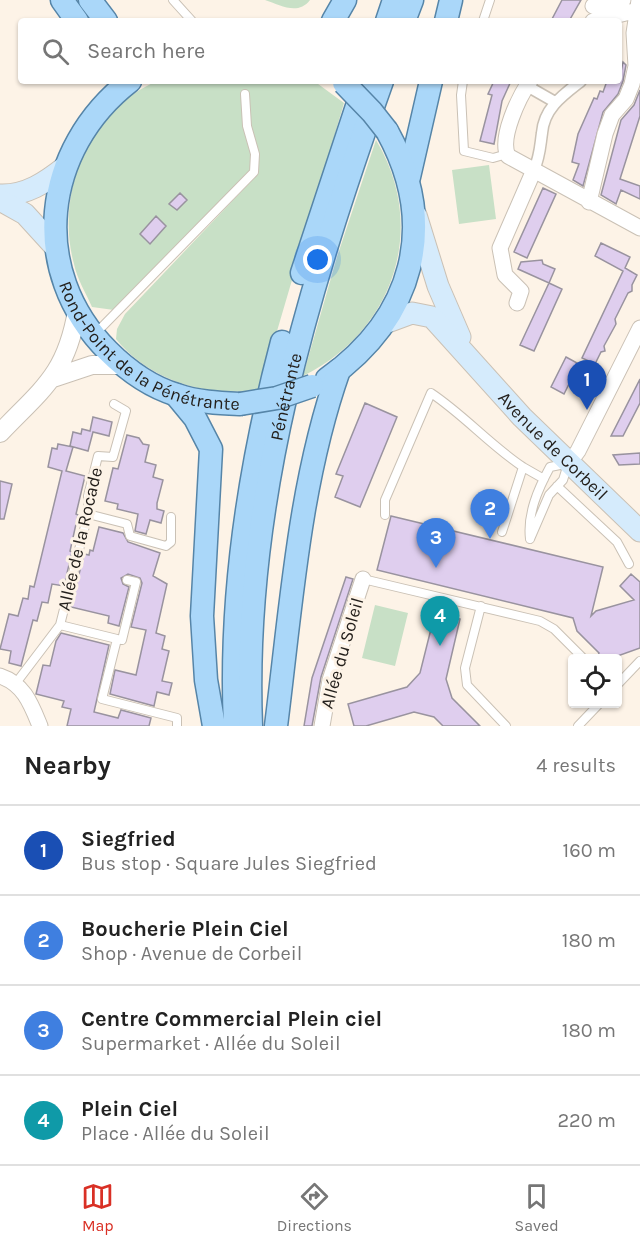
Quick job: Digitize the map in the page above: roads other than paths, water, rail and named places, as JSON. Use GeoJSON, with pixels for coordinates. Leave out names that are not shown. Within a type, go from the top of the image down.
{"type":"FeatureCollection","features":[{"type":"Feature","properties":{"kind":"main road"},"geometry":{"type":"LineString","coordinates":[[62,0],[74,18]]}},
{"type":"Feature","properties":{"kind":"main road"},"geometry":{"type":"LineString","coordinates":[[90,0],[104,18]]}},
{"type":"Feature","properties":{"kind":"main road"},"geometry":{"type":"LineString","coordinates":[[335,18],[345,0]]}},
{"type":"Feature","properties":{"kind":"main road"},"geometry":{"type":"LineString","coordinates":[[388,18],[394,0]]}},
{"type":"Feature","properties":{"kind":"main road"},"geometry":{"type":"LineString","coordinates":[[405,18],[412,0]]}},
{"type":"Feature","properties":{"kind":"main road"},"geometry":{"type":"LineString","coordinates":[[447,18],[451,0]]}},
{"type":"Feature","properties":{"kind":"main road"},"geometry":{"type":"LineString","coordinates":[[103,84],[104,105]]}},
{"type":"Feature","properties":{"kind":"main road","name":"Rond-Point de la Pénétrante"},"geometry":{"type":"LineString","coordinates":[[127,84],[104,105],[77,140],[65,167],[57,201],[56,248],[66,286],[77,311],[94,336],[122,365],[176,395],[208,403],[240,404],[278,398],[312,386],[339,370],[364,348],[385,323],[409,267],[416,214],[409,177],[387,131],[352,84]]}},
{"type":"Feature","properties":{"kind":"main road","name":"Pénétrante"},"geometry":{"type":"LineString","coordinates":[[235,726],[234,632],[239,567],[262,425],[280,346],[317,219],[350,84]]}},
{"type":"Feature","properties":{"kind":"main road","name":"Pénétrante"},"geometry":{"type":"LineString","coordinates":[[251,726],[249,667],[255,577],[276,440],[290,370],[315,282],[381,84]]}},
{"type":"Feature","properties":{"kind":"main road"},"geometry":{"type":"LineString","coordinates":[[409,177],[429,84]]}},
{"type":"Feature","properties":{"kind":"main road"},"geometry":{"type":"LineString","coordinates":[[0,195],[25,192],[50,179],[65,167]]}},
{"type":"Feature","properties":{"kind":"main road"},"geometry":{"type":"LineString","coordinates":[[0,200],[25,214],[56,248]]}},
{"type":"Feature","properties":{"kind":"main road","name":"Avenue de Corbeil"},"geometry":{"type":"LineString","coordinates":[[416,214],[438,286],[470,360]]}},
{"type":"Feature","properties":{"kind":"main road","name":"Avenue de Corbeil"},"geometry":{"type":"LineString","coordinates":[[385,323],[412,313],[428,315],[522,417],[640,531]]}},
{"type":"Feature","properties":{"kind":"main road"},"geometry":{"type":"LineString","coordinates":[[276,726],[304,509],[330,397],[339,370]]}},
{"type":"Feature","properties":{"kind":"main road"},"geometry":{"type":"LineString","coordinates":[[176,395],[195,418],[211,449],[202,616],[206,680],[214,726]]}},
{"type":"Feature","properties":{"kind":"street"},"geometry":{"type":"LineString","coordinates":[[589,202],[605,134],[612,116],[626,99],[632,84],[636,66],[633,40],[639,6],[591,15]]}},
{"type":"Feature","properties":{"kind":"street"},"geometry":{"type":"LineString","coordinates":[[529,84],[512,120],[504,149],[507,155],[640,228]]}},
{"type":"Feature","properties":{"kind":"street"},"geometry":{"type":"LineString","coordinates":[[530,84],[555,102]]}},
{"type":"Feature","properties":{"kind":"street"},"geometry":{"type":"LineString","coordinates":[[517,303],[521,291],[505,275],[500,248],[542,149],[542,132],[546,115],[555,102],[576,84]]}},
{"type":"Feature","properties":{"kind":"street"},"geometry":{"type":"LineString","coordinates":[[0,433],[53,378],[72,342],[77,311]]}},
{"type":"Feature","properties":{"kind":"street"},"geometry":{"type":"LineString","coordinates":[[569,463],[640,328]]}},
{"type":"Feature","properties":{"kind":"street"},"geometry":{"type":"LineString","coordinates":[[53,378],[92,365],[122,365]]}},
{"type":"Feature","properties":{"kind":"street","name":"Allée du Soleil"},"geometry":{"type":"LineString","coordinates":[[322,726],[330,680],[363,579]]}},
{"type":"Feature","properties":{"kind":"street"},"geometry":{"type":"LineString","coordinates":[[0,676],[16,683],[31,704],[40,726]]}},
{"type":"Feature","properties":{"kind":"lane"},"geometry":{"type":"LineString","coordinates":[[173,0],[189,18]]}},
{"type":"Feature","properties":{"kind":"lane"},"geometry":{"type":"LineString","coordinates":[[484,18],[490,0]]}},
{"type":"Feature","properties":{"kind":"lane"},"geometry":{"type":"LineString","coordinates":[[463,84],[461,95],[464,151],[493,158],[507,155]]}},
{"type":"Feature","properties":{"kind":"lane"},"geometry":{"type":"LineString","coordinates":[[94,336],[254,172],[255,154],[247,126],[245,94]]}},
{"type":"Feature","properties":{"kind":"lane"},"geometry":{"type":"LineString","coordinates":[[385,515],[386,500],[431,393],[448,404],[496,450],[544,479]]}},
{"type":"Feature","properties":{"kind":"lane","name":"Allée de la Rocade"},"geometry":{"type":"LineString","coordinates":[[16,683],[60,624],[88,514],[88,496],[98,456],[113,457],[126,411],[114,404]]}},
{"type":"Feature","properties":{"kind":"lane"},"geometry":{"type":"LineString","coordinates":[[569,463],[563,480],[549,495],[530,539],[527,521],[550,467],[569,463]]}},
{"type":"Feature","properties":{"kind":"lane"},"geometry":{"type":"LineString","coordinates":[[502,532],[523,467]]}},
{"type":"Feature","properties":{"kind":"lane"},"geometry":{"type":"LineString","coordinates":[[557,486],[616,542],[629,564]]}},
{"type":"Feature","properties":{"kind":"lane"},"geometry":{"type":"LineString","coordinates":[[88,514],[127,524],[130,536],[166,546],[171,542],[171,517]]}},
{"type":"Feature","properties":{"kind":"lane"},"geometry":{"type":"LineString","coordinates":[[363,579],[540,621],[554,629],[579,654]]}},
{"type":"Feature","properties":{"kind":"lane"},"geometry":{"type":"LineString","coordinates":[[60,624],[122,640],[136,582],[127,580]]}},
{"type":"Feature","properties":{"kind":"lane"},"geometry":{"type":"LineString","coordinates":[[481,606],[465,668],[467,685],[506,726]]}},
{"type":"Feature","properties":{"kind":"lane"},"geometry":{"type":"LineString","coordinates":[[117,639],[102,699],[177,717],[177,726]]}},
{"type":"Feature","properties":{"kind":"lane"},"geometry":{"type":"LineString","coordinates":[[622,680],[640,661]]}},
{"type":"Feature","properties":{"kind":"lane"},"geometry":{"type":"LineString","coordinates":[[578,726],[595,708]]}},
{"type":"Feature","properties":{"kind":"place","name":"Siegfried"},"geometry":{"type":"Point","coordinates":[587,410]}},
{"type":"Feature","properties":{"kind":"place","name":"Boucherie Plein Ciel"},"geometry":{"type":"Point","coordinates":[490,539]}},
{"type":"Feature","properties":{"kind":"place","name":"Centre Commercial Plein ciel"},"geometry":{"type":"Point","coordinates":[436,568]}},
{"type":"Feature","properties":{"kind":"place","name":"Plein Ciel"},"geometry":{"type":"Point","coordinates":[440,646]}}]}
